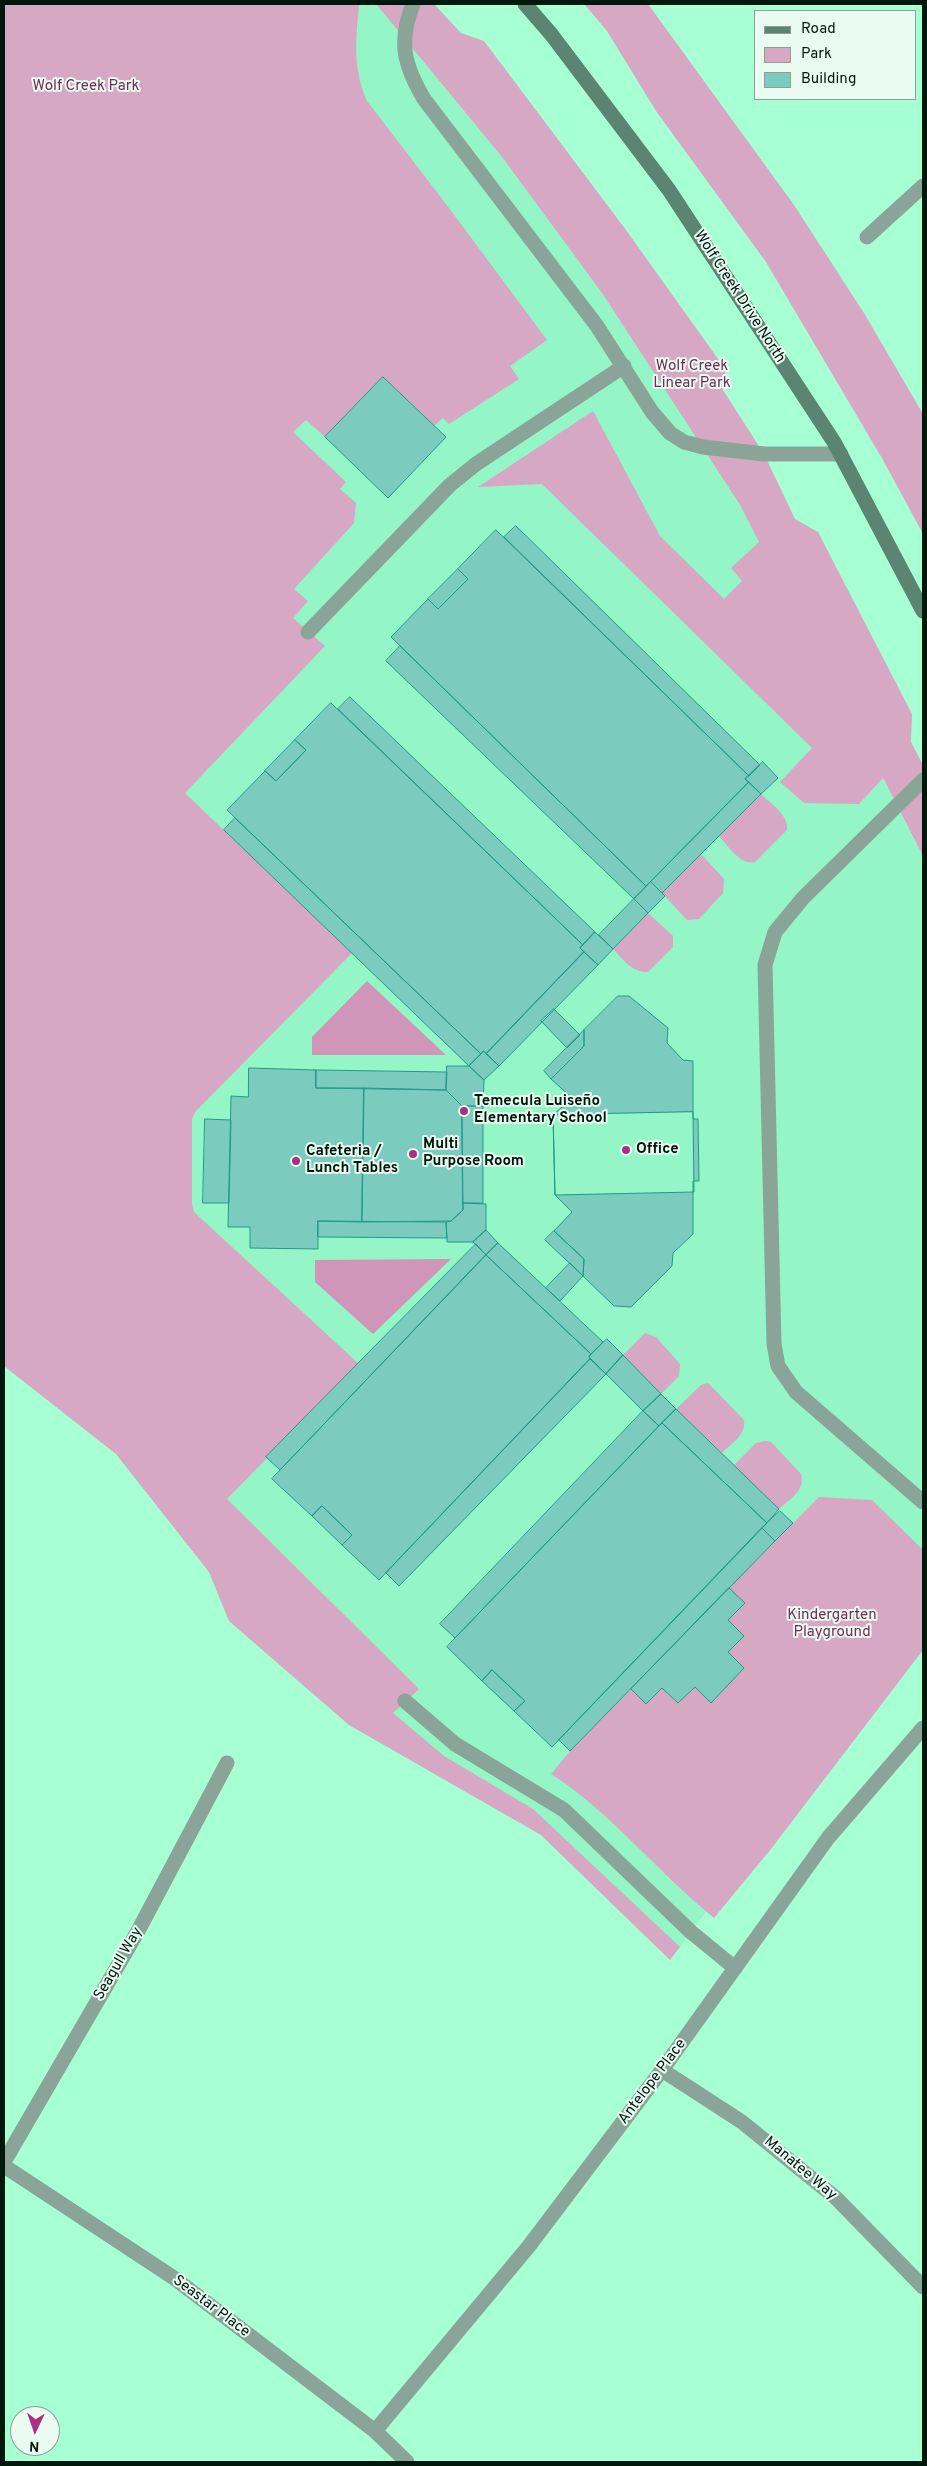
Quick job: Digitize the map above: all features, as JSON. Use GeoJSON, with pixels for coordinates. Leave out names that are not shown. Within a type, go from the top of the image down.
{"type":"FeatureCollection","features":[{"type":"Feature","properties":{"kind":"street"},"geometry":{"type":"LineString","coordinates":[[413,4],[404,36],[405,56],[410,76],[424,99],[591,318],[624,366],[652,412],[670,433],[684,442],[703,447],[764,454],[840,454]]}},
{"type":"Feature","properties":{"kind":"street","name":"Wolf Creek Drive North"},"geometry":{"type":"LineString","coordinates":[[525,4],[551,34],[669,190],[840,454],[923,611]]}},
{"type":"Feature","properties":{"kind":"street"},"geometry":{"type":"LineString","coordinates":[[867,237],[923,186]]}},
{"type":"Feature","properties":{"kind":"street"},"geometry":{"type":"LineString","coordinates":[[308,632],[450,485],[476,464],[624,366]]}},
{"type":"Feature","properties":{"kind":"street"},"geometry":{"type":"LineString","coordinates":[[923,780],[803,898],[775,932],[765,966],[774,1344],[778,1366],[796,1392],[923,1502]]}},
{"type":"Feature","properties":{"kind":"street"},"geometry":{"type":"LineString","coordinates":[[405,1701],[455,1744],[564,1810],[691,1932],[735,1968]]}},
{"type":"Feature","properties":{"kind":"street","name":"Antelope Place"},"geometry":{"type":"LineString","coordinates":[[375,2431],[529,2246],[662,2070],[828,1838],[923,1728]]}},
{"type":"Feature","properties":{"kind":"street","name":"Seagull Way"},"geometry":{"type":"LineString","coordinates":[[4,2162],[138,1931],[227,1762]]}},
{"type":"Feature","properties":{"kind":"street","name":"Manatee Way"},"geometry":{"type":"LineString","coordinates":[[662,2070],[742,2122],[836,2198],[923,2286]]}},
{"type":"Feature","properties":{"kind":"street","name":"Seastar Place"},"geometry":{"type":"LineString","coordinates":[[4,2166],[174,2278],[375,2431],[407,2462]]}},
{"type":"Feature","properties":{"kind":"shaded area","name":"Temecula Luiseño Elementary School"},"geometry":{"type":"Polygon","coordinates":[[[269,4],[376,4],[502,157],[602,293],[740,505],[923,856],[923,1628],[666,1876],[706,1912],[670,1960],[541,1835],[349,1725],[229,1621],[209,1572],[116,1454],[4,1366],[269,4]]]}},
{"type":"Feature","properties":{"kind":"shaded area"},"geometry":{"type":"Polygon","coordinates":[[[367,981],[446,1055],[312,1055],[312,1037],[367,981]]]}},
{"type":"Feature","properties":{"kind":"shaded area"},"geometry":{"type":"Polygon","coordinates":[[[451,1259],[373,1334],[315,1282],[315,1260],[451,1259]]]}},
{"type":"Feature","properties":{"kind":"green space","name":"Wolf Creek Park"},"geometry":{"type":"Polygon","coordinates":[[[4,4],[359,4],[356,53],[359,76],[367,101],[547,340],[510,366],[519,379],[449,424],[443,418],[434,426],[383,377],[325,437],[306,420],[293,432],[346,482],[340,489],[356,503],[354,523],[294,589],[308,601],[293,618],[325,646],[185,793],[352,953],[195,1112],[192,1119],[192,1203],[194,1212],[359,1364],[227,1499],[419,1689],[393,1713],[444,1756],[533,1809],[680,1947],[670,1960],[541,1835],[349,1725],[229,1621],[209,1572],[116,1454],[4,1366],[4,4]]]}},
{"type":"Feature","properties":{"kind":"green space","name":"Wolf Creek Linear Park"},"geometry":{"type":"Polygon","coordinates":[[[376,4],[434,4],[461,33],[484,41],[626,230],[726,370],[723,390],[764,454],[795,519],[818,532],[912,714],[911,742],[923,765],[923,856],[883,778],[859,804],[804,803],[780,782],[812,748],[542,484],[478,487],[593,411],[660,536],[724,599],[742,581],[731,568],[759,542],[740,505],[602,293],[502,157],[376,4]]]}},
{"type":"Feature","properties":{"kind":"green space"},"geometry":{"type":"Polygon","coordinates":[[[584,4],[648,4],[794,205],[864,313],[923,414],[923,534],[883,460],[766,262],[656,111],[607,31],[584,4]]]}},
{"type":"Feature","properties":{"kind":"green space"},"geometry":{"type":"Polygon","coordinates":[[[761,794],[782,814],[787,830],[755,862],[745,861],[735,854],[719,836],[761,794]]]}},
{"type":"Feature","properties":{"kind":"green space"},"geometry":{"type":"Polygon","coordinates":[[[701,854],[724,879],[723,893],[699,919],[687,920],[662,893],[701,854]]]}},
{"type":"Feature","properties":{"kind":"green space"},"geometry":{"type":"Polygon","coordinates":[[[648,913],[673,936],[673,947],[648,972],[642,972],[624,961],[613,949],[648,913]]]}},
{"type":"Feature","properties":{"kind":"green space"},"geometry":{"type":"Polygon","coordinates":[[[645,1333],[656,1337],[680,1364],[679,1376],[661,1394],[623,1355],[645,1333]]]}},
{"type":"Feature","properties":{"kind":"green space"},"geometry":{"type":"Polygon","coordinates":[[[708,1383],[744,1420],[741,1434],[722,1453],[676,1409],[701,1385],[708,1383]]]}},
{"type":"Feature","properties":{"kind":"green space"},"geometry":{"type":"Polygon","coordinates":[[[771,1442],[801,1474],[801,1485],[796,1494],[779,1509],[734,1465],[756,1443],[771,1442]]]}},
{"type":"Feature","properties":{"kind":"green space","name":"Kindergarten Playground"},"geometry":{"type":"Polygon","coordinates":[[[819,1497],[872,1500],[923,1550],[923,1650],[771,1849],[714,1918],[594,1806],[551,1774],[570,1751],[631,1689],[646,1704],[662,1688],[678,1703],[695,1687],[711,1702],[744,1668],[728,1652],[744,1636],[728,1620],[729,1588],[819,1497]]]}},
{"type":"Feature","properties":{"kind":"building"},"geometry":{"type":"Polygon","coordinates":[[[383,377],[446,437],[388,498],[325,437],[383,377]]]}},
{"type":"Feature","properties":{"kind":"building"},"geometry":{"type":"Polygon","coordinates":[[[516,526],[760,765],[749,776],[504,537],[516,526]]]}},
{"type":"Feature","properties":{"kind":"building"},"geometry":{"type":"Polygon","coordinates":[[[496,530],[749,776],[745,779],[749,782],[646,886],[391,637],[428,599],[438,609],[468,579],[458,569],[496,530]]]}},
{"type":"Feature","properties":{"kind":"building"},"geometry":{"type":"Polygon","coordinates":[[[458,569],[468,579],[438,609],[428,599],[458,569]]]}},
{"type":"Feature","properties":{"kind":"building"},"geometry":{"type":"Polygon","coordinates":[[[400,646],[646,886],[634,899],[386,661],[400,646]]]}},
{"type":"Feature","properties":{"kind":"building"},"geometry":{"type":"Polygon","coordinates":[[[350,697],[595,932],[583,945],[338,709],[350,697]]]}},
{"type":"Feature","properties":{"kind":"building"},"geometry":{"type":"Polygon","coordinates":[[[331,703],[583,945],[580,948],[584,952],[486,1054],[484,1051],[481,1054],[227,810],[265,771],[276,781],[306,750],[295,740],[331,703]]]}},
{"type":"Feature","properties":{"kind":"building"},"geometry":{"type":"Polygon","coordinates":[[[295,740],[306,750],[276,781],[265,771],[295,740]]]}},
{"type":"Feature","properties":{"kind":"building"},"geometry":{"type":"Polygon","coordinates":[[[763,762],[778,778],[761,794],[745,779],[763,762]]]}},
{"type":"Feature","properties":{"kind":"building"},"geometry":{"type":"Polygon","coordinates":[[[749,782],[761,794],[662,893],[651,882],[749,782]]]}},
{"type":"Feature","properties":{"kind":"building"},"geometry":{"type":"Polygon","coordinates":[[[235,818],[481,1054],[469,1066],[224,830],[235,818]]]}},
{"type":"Feature","properties":{"kind":"building"},"geometry":{"type":"Polygon","coordinates":[[[651,882],[665,896],[648,913],[634,899],[651,882]]]}},
{"type":"Feature","properties":{"kind":"building"},"geometry":{"type":"Polygon","coordinates":[[[634,899],[648,913],[613,949],[599,935],[634,899]]]}},
{"type":"Feature","properties":{"kind":"building"},"geometry":{"type":"Polygon","coordinates":[[[595,932],[613,949],[598,965],[580,948],[595,932]]]}},
{"type":"Feature","properties":{"kind":"building"},"geometry":{"type":"Polygon","coordinates":[[[584,952],[598,965],[499,1066],[486,1054],[584,952]]]}},
{"type":"Feature","properties":{"kind":"building","name":"Office"},"geometry":{"type":"Polygon","coordinates":[[[618,996],[629,996],[668,1028],[667,1043],[683,1060],[693,1061],[693,1119],[698,1119],[699,1181],[693,1181],[693,1234],[673,1253],[672,1266],[631,1307],[614,1306],[583,1276],[584,1259],[554,1231],[572,1212],[555,1195],[553,1115],[572,1098],[551,1079],[584,1046],[584,1030],[618,996]]]}},
{"type":"Feature","properties":{"kind":"building"},"geometry":{"type":"Polygon","coordinates":[[[554,1009],[580,1035],[567,1048],[541,1021],[554,1009]]]}},
{"type":"Feature","properties":{"kind":"building"},"geometry":{"type":"Polygon","coordinates":[[[584,1030],[584,1046],[551,1079],[544,1071],[584,1030]]]}},
{"type":"Feature","properties":{"kind":"building"},"geometry":{"type":"Polygon","coordinates":[[[484,1051],[499,1066],[484,1080],[469,1066],[484,1051]]]}},
{"type":"Feature","properties":{"kind":"building"},"geometry":{"type":"Polygon","coordinates":[[[447,1066],[469,1066],[484,1080],[483,1106],[462,1106],[446,1090],[447,1066]]]}},
{"type":"Feature","properties":{"kind":"building","name":"Cafeteria / Lunch Tables"},"geometry":{"type":"Polygon","coordinates":[[[249,1068],[316,1070],[316,1088],[364,1088],[362,1222],[318,1221],[318,1249],[250,1248],[250,1227],[228,1227],[231,1096],[248,1097],[249,1068]]]}},
{"type":"Feature","properties":{"kind":"building"},"geometry":{"type":"Polygon","coordinates":[[[316,1070],[447,1072],[446,1090],[316,1088],[316,1070]]]}},
{"type":"Feature","properties":{"kind":"building","name":"Multi Purpose Room"},"geometry":{"type":"Polygon","coordinates":[[[364,1088],[446,1090],[462,1106],[463,1210],[451,1221],[362,1222],[364,1088]]]}},
{"type":"Feature","properties":{"kind":"building"},"geometry":{"type":"Polygon","coordinates":[[[462,1106],[483,1106],[483,1203],[463,1203],[462,1106]]]}},
{"type":"Feature","properties":{"kind":"building"},"geometry":{"type":"Polygon","coordinates":[[[693,1112],[694,1192],[555,1195],[553,1115],[693,1112]]]}},
{"type":"Feature","properties":{"kind":"building"},"geometry":{"type":"Polygon","coordinates":[[[205,1119],[231,1120],[229,1203],[203,1203],[205,1119]]]}},
{"type":"Feature","properties":{"kind":"building"},"geometry":{"type":"Polygon","coordinates":[[[463,1203],[486,1204],[486,1230],[473,1242],[447,1242],[446,1222],[451,1221],[463,1210],[463,1203]]]}},
{"type":"Feature","properties":{"kind":"building"},"geometry":{"type":"Polygon","coordinates":[[[318,1221],[446,1222],[447,1238],[318,1237],[318,1221]]]}},
{"type":"Feature","properties":{"kind":"building"},"geometry":{"type":"Polygon","coordinates":[[[486,1230],[498,1243],[486,1255],[473,1242],[486,1230]]]}},
{"type":"Feature","properties":{"kind":"building"},"geometry":{"type":"Polygon","coordinates":[[[554,1231],[584,1259],[583,1276],[545,1240],[554,1231]]]}},
{"type":"Feature","properties":{"kind":"building"},"geometry":{"type":"Polygon","coordinates":[[[498,1243],[603,1342],[591,1354],[486,1255],[498,1243]]]}},
{"type":"Feature","properties":{"kind":"building"},"geometry":{"type":"Polygon","coordinates":[[[476,1244],[486,1255],[280,1470],[266,1457],[476,1244]]]}},
{"type":"Feature","properties":{"kind":"building"},"geometry":{"type":"Polygon","coordinates":[[[486,1255],[591,1354],[590,1359],[379,1580],[342,1545],[352,1535],[322,1506],[312,1516],[272,1479],[486,1255]]]}},
{"type":"Feature","properties":{"kind":"building"},"geometry":{"type":"Polygon","coordinates":[[[570,1263],[583,1276],[560,1301],[546,1288],[570,1263]]]}},
{"type":"Feature","properties":{"kind":"building"},"geometry":{"type":"Polygon","coordinates":[[[607,1339],[623,1355],[606,1374],[589,1357],[607,1339]]]}},
{"type":"Feature","properties":{"kind":"building"},"geometry":{"type":"Polygon","coordinates":[[[623,1355],[661,1394],[643,1411],[606,1374],[623,1355]]]}},
{"type":"Feature","properties":{"kind":"building"},"geometry":{"type":"Polygon","coordinates":[[[590,1359],[606,1374],[399,1586],[386,1573],[590,1359]]]}},
{"type":"Feature","properties":{"kind":"building"},"geometry":{"type":"Polygon","coordinates":[[[661,1394],[676,1409],[659,1426],[643,1411],[661,1394]]]}},
{"type":"Feature","properties":{"kind":"building"},"geometry":{"type":"Polygon","coordinates":[[[676,1409],[779,1509],[767,1523],[662,1423],[676,1409]]]}},
{"type":"Feature","properties":{"kind":"building"},"geometry":{"type":"Polygon","coordinates":[[[643,1411],[659,1426],[455,1638],[440,1624],[643,1411]]]}},
{"type":"Feature","properties":{"kind":"building"},"geometry":{"type":"Polygon","coordinates":[[[662,1423],[767,1523],[552,1747],[514,1711],[525,1701],[492,1670],[482,1681],[447,1647],[662,1423]]]}},
{"type":"Feature","properties":{"kind":"building"},"geometry":{"type":"Polygon","coordinates":[[[322,1506],[352,1535],[342,1545],[312,1516],[322,1506]]]}},
{"type":"Feature","properties":{"kind":"building"},"geometry":{"type":"Polygon","coordinates":[[[780,1511],[793,1523],[775,1541],[762,1528],[780,1511]]]}},
{"type":"Feature","properties":{"kind":"building"},"geometry":{"type":"Polygon","coordinates":[[[762,1528],[775,1541],[570,1751],[559,1740],[762,1528]]]}},
{"type":"Feature","properties":{"kind":"building"},"geometry":{"type":"Polygon","coordinates":[[[729,1588],[745,1603],[728,1620],[744,1636],[728,1652],[744,1668],[711,1703],[695,1687],[678,1703],[662,1688],[646,1704],[631,1689],[729,1588]]]}},
{"type":"Feature","properties":{"kind":"building"},"geometry":{"type":"Polygon","coordinates":[[[492,1670],[525,1701],[514,1711],[482,1681],[492,1670]]]}},
{"type":"Feature","properties":{"kind":"place","name":"Temecula Luiseño Elementary School"},"geometry":{"type":"Point","coordinates":[464,1111]}},
{"type":"Feature","properties":{"kind":"place","name":"Office"},"geometry":{"type":"Point","coordinates":[626,1150]}},
{"type":"Feature","properties":{"kind":"place","name":"Multi Purpose Room"},"geometry":{"type":"Point","coordinates":[413,1154]}},
{"type":"Feature","properties":{"kind":"place","name":"Cafeteria / Lunch Tables"},"geometry":{"type":"Point","coordinates":[296,1161]}}]}
